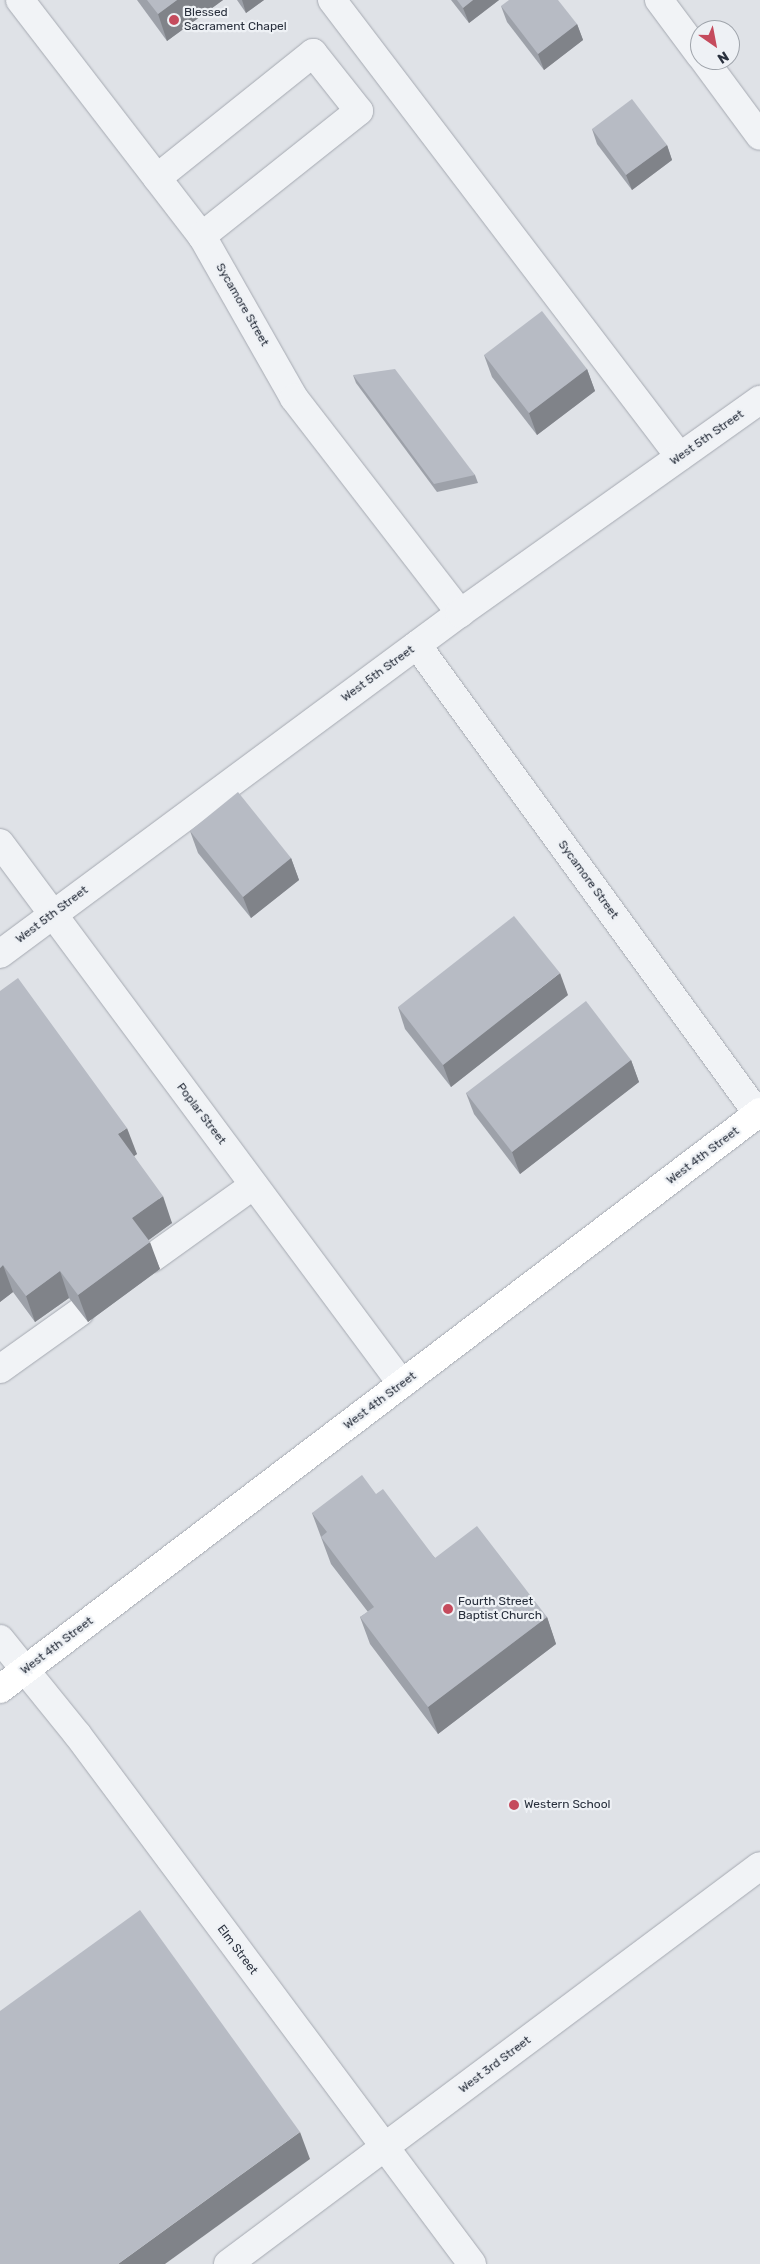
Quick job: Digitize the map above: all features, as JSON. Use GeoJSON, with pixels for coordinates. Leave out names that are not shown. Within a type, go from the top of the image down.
{"type":"FeatureCollection","features":[{"type":"Feature","properties":{"kind":"main road","name":"West 4th Street"},"geometry":{"type":"LineString","coordinates":[[0,1689],[759,1113]]}},
{"type":"Feature","properties":{"kind":"street","name":"Sycamore Street"},"geometry":{"type":"LineString","coordinates":[[20,0],[202,236],[294,398],[460,613]]}},
{"type":"Feature","properties":{"kind":"street"},"geometry":{"type":"LineString","coordinates":[[332,0],[680,457]]}},
{"type":"Feature","properties":{"kind":"street"},"geometry":{"type":"LineString","coordinates":[[660,0],[690,41]]}},
{"type":"Feature","properties":{"kind":"street"},"geometry":{"type":"LineString","coordinates":[[158,178],[314,54],[360,111],[202,236]]}},
{"type":"Feature","properties":{"kind":"street"},"geometry":{"type":"LineString","coordinates":[[711,70],[760,136]]}},
{"type":"Feature","properties":{"kind":"street","name":"West 5th Street"},"geometry":{"type":"LineString","coordinates":[[0,954],[460,613],[760,400]]}},
{"type":"Feature","properties":{"kind":"street","name":"Sycamore Street"},"geometry":{"type":"LineString","coordinates":[[418,645],[759,1113]]}},
{"type":"Feature","properties":{"kind":"street","name":"Poplar Street"},"geometry":{"type":"LineString","coordinates":[[0,842],[402,1384]]}},
{"type":"Feature","properties":{"kind":"street"},"geometry":{"type":"LineString","coordinates":[[152,1258],[254,1185]]}},
{"type":"Feature","properties":{"kind":"street"},"geometry":{"type":"LineString","coordinates":[[0,1369],[80,1312]]}},
{"type":"Feature","properties":{"kind":"street","name":"Elm Street"},"geometry":{"type":"LineString","coordinates":[[0,1639],[472,2264]]}},
{"type":"Feature","properties":{"kind":"street","name":"West 3rd Street"},"geometry":{"type":"LineString","coordinates":[[228,2264],[760,1866]]}},
{"type":"Feature","properties":{"kind":"building"},"geometry":{"type":"Polygon","coordinates":[[[147,0],[177,0],[158,14],[147,0]]]}},
{"type":"Feature","properties":{"kind":"building"},"geometry":{"type":"Polygon","coordinates":[[[457,0],[473,0],[463,8],[457,0]]]}},
{"type":"Feature","properties":{"kind":"building"},"geometry":{"type":"Polygon","coordinates":[[[509,0],[558,0],[577,24],[538,54],[501,6],[509,0]]]}},
{"type":"Feature","properties":{"kind":"building"},"geometry":{"type":"Polygon","coordinates":[[[632,99],[667,145],[626,175],[592,129],[632,99]]]}},
{"type":"Feature","properties":{"kind":"building"},"geometry":{"type":"Polygon","coordinates":[[[542,311],[587,369],[529,413],[484,355],[542,311]]]}},
{"type":"Feature","properties":{"kind":"building"},"geometry":{"type":"Polygon","coordinates":[[[395,369],[475,475],[434,484],[353,375],[395,369]]]}},
{"type":"Feature","properties":{"kind":"building"},"geometry":{"type":"Polygon","coordinates":[[[238,792],[291,858],[243,897],[190,831],[238,792]]]}},
{"type":"Feature","properties":{"kind":"building"},"geometry":{"type":"Polygon","coordinates":[[[514,916],[560,973],[443,1065],[398,1007],[514,916]]]}},
{"type":"Feature","properties":{"kind":"building"},"geometry":{"type":"Polygon","coordinates":[[[18,978],[127,1128],[118,1134],[163,1196],[132,1218],[150,1242],[78,1295],[60,1271],[26,1296],[3,1265],[0,1268],[0,991],[18,978]]]}},
{"type":"Feature","properties":{"kind":"building"},"geometry":{"type":"Polygon","coordinates":[[[586,1001],[631,1060],[512,1152],[466,1093],[586,1001]]]}},
{"type":"Feature","properties":{"kind":"building","name":"Fourth Street Baptist Church"},"geometry":{"type":"Polygon","coordinates":[[[362,1475],[376,1494],[383,1489],[435,1558],[477,1526],[547,1617],[428,1707],[360,1617],[374,1607],[321,1537],[327,1532],[312,1513],[362,1475]]]}},
{"type":"Feature","properties":{"kind":"building"},"geometry":{"type":"Polygon","coordinates":[[[140,1910],[300,2132],[118,2264],[0,2264],[0,2011],[140,1910]]]}},
{"type":"Feature","properties":{"kind":"place","name":"Blessed Sacrament Chapel"},"geometry":{"type":"Point","coordinates":[174,20]}},
{"type":"Feature","properties":{"kind":"place","name":"Fourth Street Baptist Church"},"geometry":{"type":"Point","coordinates":[448,1609]}},
{"type":"Feature","properties":{"kind":"place","name":"Western School"},"geometry":{"type":"Point","coordinates":[514,1805]}}]}
